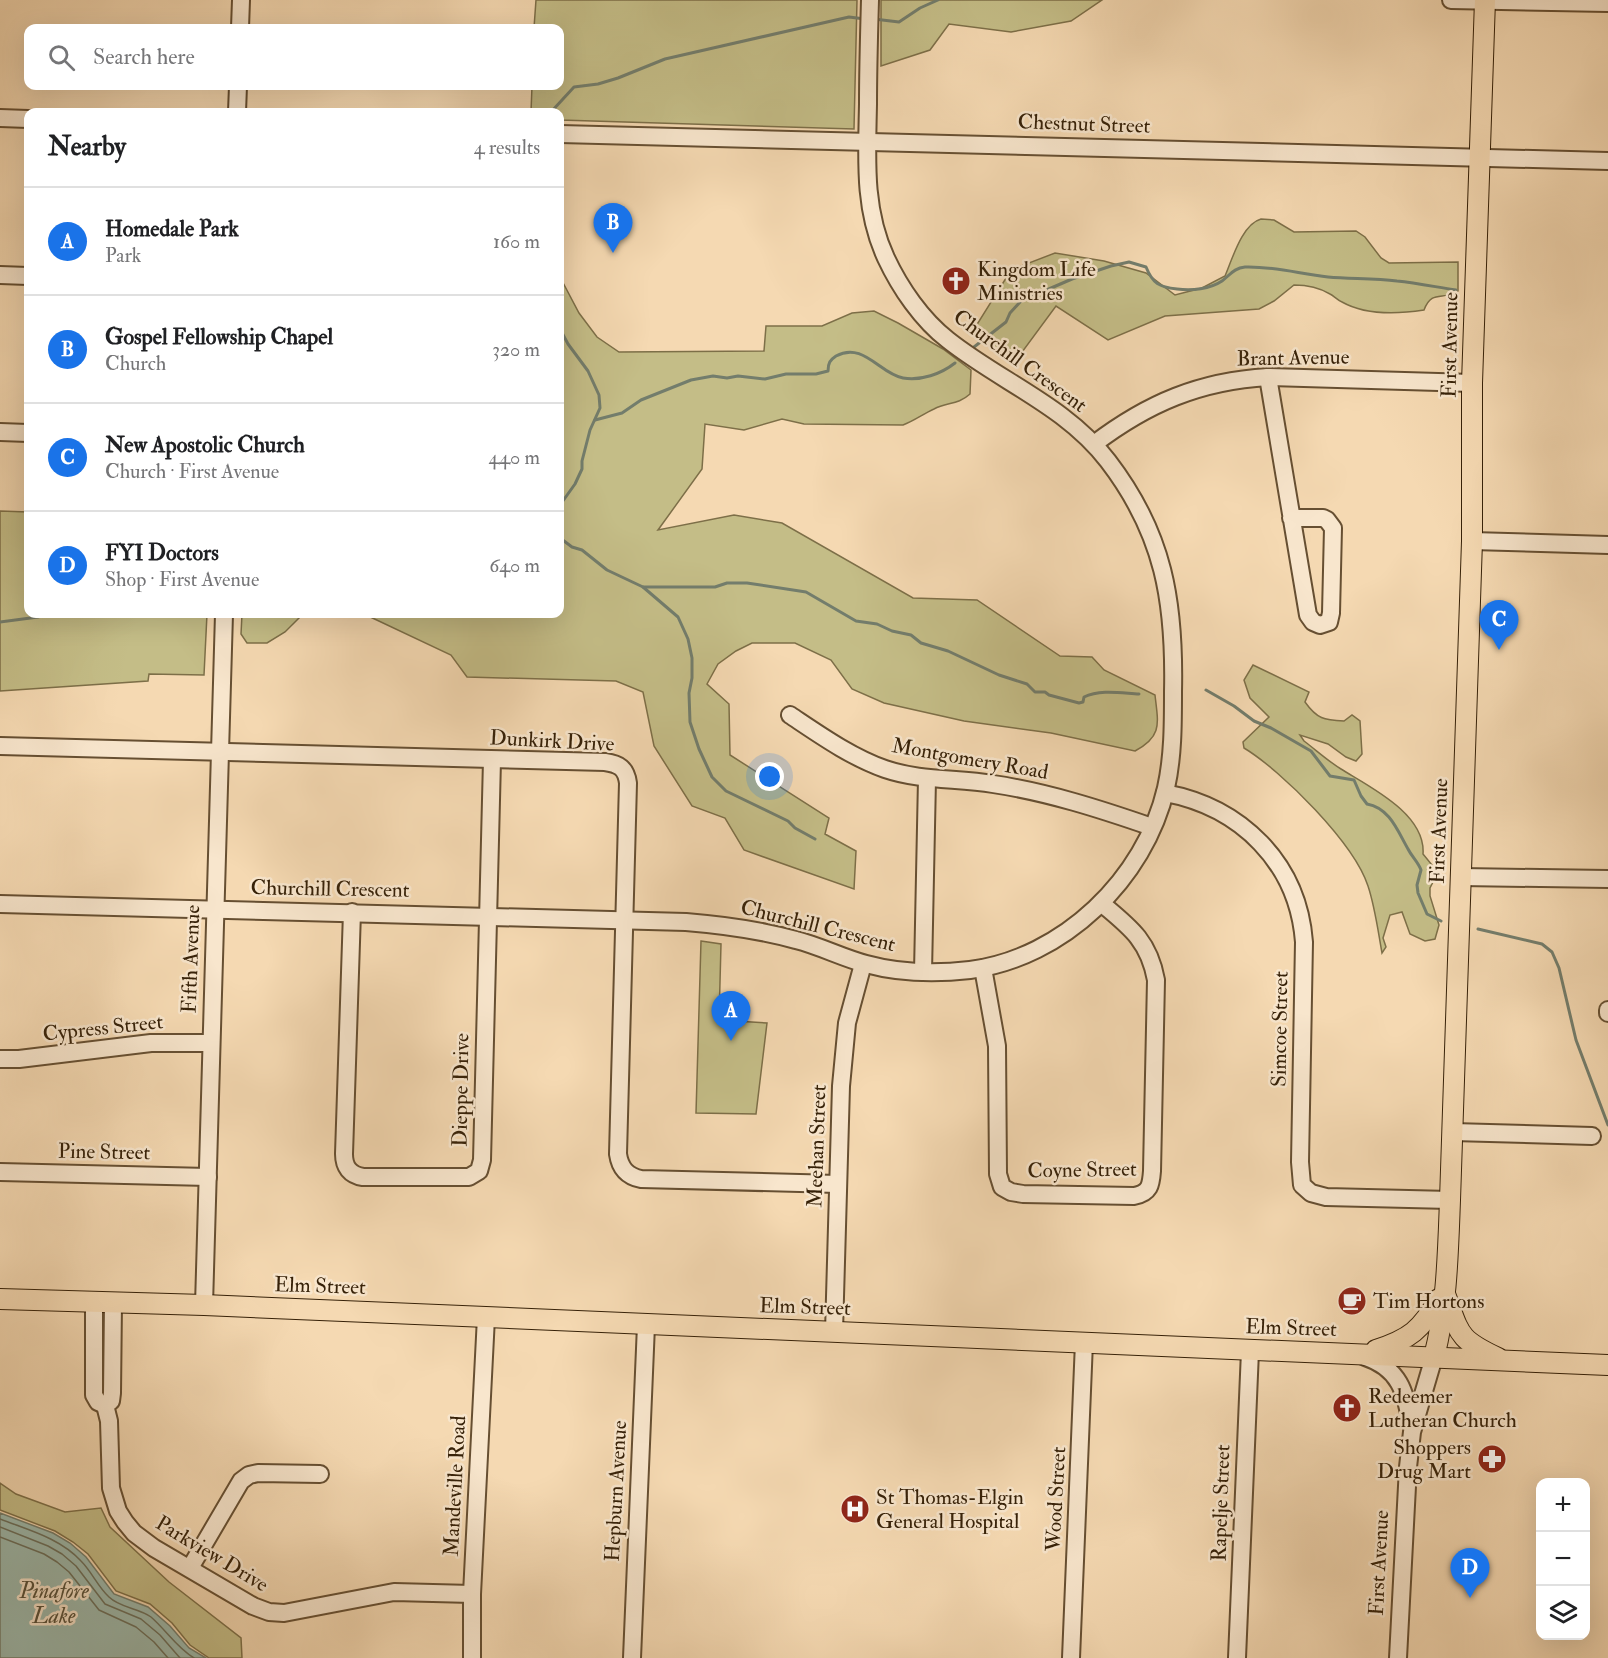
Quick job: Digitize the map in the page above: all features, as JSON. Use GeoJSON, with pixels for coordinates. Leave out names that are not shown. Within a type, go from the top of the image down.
{"type":"FeatureCollection","features":[{"type":"Feature","properties":{"kind":"main road","name":"First Avenue"},"geometry":{"type":"LineString","coordinates":[[1434,1357],[1444,1292],[1453,1132],[1472,542],[1472,383],[1478,157],[1485,0]]}},
{"type":"Feature","properties":{"kind":"main road"},"geometry":{"type":"LineString","coordinates":[[1361,1355],[1397,1344],[1411,1336],[1427,1319],[1444,1292]]}},
{"type":"Feature","properties":{"kind":"main road"},"geometry":{"type":"LineString","coordinates":[[1444,1292],[1458,1329],[1464,1338],[1479,1349],[1506,1361]]}},
{"type":"Feature","properties":{"kind":"main road","name":"Elm Street"},"geometry":{"type":"LineString","coordinates":[[0,1299],[204,1305],[1608,1365]]}},
{"type":"Feature","properties":{"kind":"street"},"geometry":{"type":"LineString","coordinates":[[240,24],[241,0]]}},
{"type":"Feature","properties":{"kind":"street","name":"Churchill Crescent"},"geometry":{"type":"LineString","coordinates":[[0,904],[488,915],[698,923],[752,930],[806,942],[863,964],[894,970],[923,972],[983,968],[1035,950],[1052,942],[1101,903],[1124,877],[1140,853],[1165,793],[1171,755],[1174,644],[1168,590],[1162,566],[1142,514],[1118,474],[1094,444],[1054,409],[945,338],[907,294],[886,257],[874,224],[867,185],[870,0]]}},
{"type":"Feature","properties":{"kind":"street"},"geometry":{"type":"LineString","coordinates":[[1451,0],[1608,3]]}},
{"type":"Feature","properties":{"kind":"street"},"geometry":{"type":"LineString","coordinates":[[237,108],[238,90]]}},
{"type":"Feature","properties":{"kind":"street"},"geometry":{"type":"LineString","coordinates":[[0,118],[24,119]]}},
{"type":"Feature","properties":{"kind":"street","name":"Chestnut Street"},"geometry":{"type":"LineString","coordinates":[[564,134],[1608,162]]}},
{"type":"Feature","properties":{"kind":"street"},"geometry":{"type":"LineString","coordinates":[[0,275],[24,276]]}},
{"type":"Feature","properties":{"kind":"street"},"geometry":{"type":"LineString","coordinates":[[1268,377],[1291,518],[1308,615],[1320,626],[1329,622],[1332,613],[1333,528],[1323,518],[1291,518]]}},
{"type":"Feature","properties":{"kind":"street","name":"Brant Avenue"},"geometry":{"type":"LineString","coordinates":[[1094,444],[1119,425],[1177,394],[1240,379],[1268,377],[1472,383]]}},
{"type":"Feature","properties":{"kind":"street"},"geometry":{"type":"LineString","coordinates":[[0,432],[24,433]]}},
{"type":"Feature","properties":{"kind":"street"},"geometry":{"type":"LineString","coordinates":[[1472,542],[1608,545]]}},
{"type":"Feature","properties":{"kind":"street","name":"Fifth Avenue"},"geometry":{"type":"LineString","coordinates":[[204,1305],[224,618]]}},
{"type":"Feature","properties":{"kind":"street","name":"Montgomery Road"},"geometry":{"type":"LineString","coordinates":[[790,715],[868,762],[906,775],[1022,789],[1152,827]]}},
{"type":"Feature","properties":{"kind":"street","name":"Dunkirk Drive"},"geometry":{"type":"LineString","coordinates":[[0,746],[616,764],[623,768],[628,783],[618,1156],[624,1171],[641,1179],[838,1184]]}},
{"type":"Feature","properties":{"kind":"street","name":"Dieppe Drive"},"geometry":{"type":"LineString","coordinates":[[352,912],[344,1158],[349,1171],[363,1177],[463,1179],[474,1175],[480,1169],[482,1160],[492,760]]}},
{"type":"Feature","properties":{"kind":"street"},"geometry":{"type":"LineString","coordinates":[[923,972],[927,779]]}},
{"type":"Feature","properties":{"kind":"street","name":"Simcoe Street"},"geometry":{"type":"LineString","coordinates":[[1165,793],[1210,807],[1247,829],[1268,850],[1286,877],[1294,895],[1300,914],[1304,942],[1300,1162],[1302,1185],[1311,1193],[1326,1197],[1450,1200]]}},
{"type":"Feature","properties":{"kind":"street"},"geometry":{"type":"LineString","coordinates":[[1461,877],[1608,879]]}},
{"type":"Feature","properties":{"kind":"street","name":"Coyne Street"},"geometry":{"type":"LineString","coordinates":[[983,968],[997,1046],[998,1174],[1002,1187],[1011,1192],[1023,1194],[1134,1196],[1144,1193],[1151,1186],[1152,1171],[1156,980],[1150,958],[1140,939],[1124,920],[1101,903]]}},
{"type":"Feature","properties":{"kind":"street","name":"Meehan Street"},"geometry":{"type":"LineString","coordinates":[[834,1332],[841,1086],[845,1036],[863,964]]}},
{"type":"Feature","properties":{"kind":"street","name":"Cypress Street"},"geometry":{"type":"LineString","coordinates":[[0,1059],[30,1058],[151,1043],[211,1043]]}},
{"type":"Feature","properties":{"kind":"street"},"geometry":{"type":"LineString","coordinates":[[1453,1132],[1592,1137]]}},
{"type":"Feature","properties":{"kind":"street","name":"Pine Street"},"geometry":{"type":"LineString","coordinates":[[0,1172],[208,1176]]}},
{"type":"Feature","properties":{"kind":"street","name":"Parkview Drive"},"geometry":{"type":"LineString","coordinates":[[104,1303],[94,1395],[98,1402],[105,1405],[109,1421],[110,1481],[118,1511],[134,1533],[144,1541],[253,1606],[274,1613],[289,1613],[394,1593],[472,1594]]}},
{"type":"Feature","properties":{"kind":"street","name":"Mandeville Road"},"geometry":{"type":"LineString","coordinates":[[472,1658],[472,1594],[486,1317]]}},
{"type":"Feature","properties":{"kind":"street","name":"Hepburn Avenue"},"geometry":{"type":"LineString","coordinates":[[632,1658],[646,1325]]}},
{"type":"Feature","properties":{"kind":"street","name":"Wood Street"},"geometry":{"type":"LineString","coordinates":[[1071,1658],[1084,1342]]}},
{"type":"Feature","properties":{"kind":"street","name":"Rapelje Street"},"geometry":{"type":"LineString","coordinates":[[1237,1658],[1250,1351]]}},
{"type":"Feature","properties":{"kind":"street"},"geometry":{"type":"LineString","coordinates":[[1361,1355],[1385,1366],[1401,1385],[1407,1402],[1412,1432]]}},
{"type":"Feature","properties":{"kind":"street","name":"First Avenue"},"geometry":{"type":"LineString","coordinates":[[1398,1658],[1408,1467],[1412,1432],[1434,1357]]}},
{"type":"Feature","properties":{"kind":"street"},"geometry":{"type":"LineString","coordinates":[[190,1568],[237,1485],[245,1478],[258,1473],[320,1474]]}},
{"type":"Feature","properties":{"kind":"shaded area"},"geometry":{"type":"Polygon","coordinates":[[[536,0],[857,0],[854,129],[564,120],[564,108],[531,108],[532,90],[564,90],[564,24],[534,24],[536,0]]]}},
{"type":"Feature","properties":{"kind":"shaded area"},"geometry":{"type":"Polygon","coordinates":[[[881,0],[1102,0],[1071,21],[1011,32],[949,24],[930,50],[881,66],[881,0]]]}},
{"type":"Feature","properties":{"kind":"shaded area"},"geometry":{"type":"Polygon","coordinates":[[[1261,219],[1274,220],[1294,232],[1356,231],[1365,237],[1381,258],[1389,263],[1458,262],[1458,291],[1434,297],[1424,310],[1382,312],[1351,306],[1318,289],[1294,285],[1274,301],[1259,309],[1165,316],[1108,340],[1056,306],[1014,363],[971,334],[1011,270],[1055,253],[1104,261],[1146,273],[1175,295],[1202,288],[1225,276],[1243,235],[1254,222],[1261,219]]]}},
{"type":"Feature","properties":{"kind":"shaded area"},"geometry":{"type":"Polygon","coordinates":[[[564,285],[579,313],[597,337],[619,352],[764,351],[766,326],[822,326],[852,313],[874,311],[943,349],[971,370],[970,394],[903,425],[804,424],[782,419],[744,430],[705,424],[702,469],[658,530],[734,515],[782,523],[913,598],[977,600],[1060,656],[1092,657],[1104,670],[1155,695],[1157,728],[1150,740],[1135,751],[1051,733],[964,721],[884,703],[852,689],[831,660],[795,643],[752,643],[736,651],[718,664],[707,684],[729,704],[730,755],[829,818],[825,834],[856,851],[854,889],[744,850],[725,818],[692,806],[654,746],[643,692],[616,681],[467,677],[451,655],[372,618],[564,618],[564,285]]]}},
{"type":"Feature","properties":{"kind":"shaded area"},"geometry":{"type":"Polygon","coordinates":[[[0,511],[24,512],[24,618],[207,618],[204,675],[149,674],[148,681],[0,691],[0,511]]]}},
{"type":"Feature","properties":{"kind":"shaded area"},"geometry":{"type":"Polygon","coordinates":[[[242,618],[299,618],[285,632],[267,643],[247,643],[241,634],[242,618]]]}},
{"type":"Feature","properties":{"kind":"shaded area"},"geometry":{"type":"Polygon","coordinates":[[[1253,665],[1309,692],[1305,702],[1322,718],[1344,721],[1352,715],[1360,721],[1362,754],[1356,761],[1328,744],[1300,735],[1331,763],[1394,803],[1416,826],[1422,840],[1423,854],[1432,865],[1435,878],[1430,888],[1430,896],[1439,925],[1435,939],[1425,941],[1410,934],[1402,912],[1390,915],[1383,938],[1386,947],[1382,953],[1368,886],[1348,850],[1296,790],[1244,748],[1243,742],[1269,717],[1250,698],[1244,680],[1253,665]]]}},
{"type":"Feature","properties":{"kind":"shaded area"},"geometry":{"type":"Polygon","coordinates":[[[701,941],[721,944],[719,1020],[767,1023],[756,1114],[696,1113],[701,941]]]}},
{"type":"Feature","properties":{"kind":"shaded area"},"geometry":{"type":"Polygon","coordinates":[[[0,1483],[16,1494],[65,1512],[101,1508],[110,1527],[169,1582],[241,1638],[242,1658],[209,1658],[190,1645],[172,1623],[150,1604],[116,1591],[88,1554],[73,1542],[55,1531],[0,1510],[0,1483]]]}},
{"type":"Feature","properties":{"kind":"water","name":"Pinafore Lake"},"geometry":{"type":"Polygon","coordinates":[[[0,1513],[53,1533],[70,1543],[86,1557],[114,1594],[148,1607],[170,1626],[189,1648],[206,1658],[0,1658],[0,1513]]]}},
{"type":"Feature","properties":{"kind":"waterway"},"geometry":{"type":"LineString","coordinates":[[874,19],[899,22],[920,8],[938,0]]}},
{"type":"Feature","properties":{"kind":"waterway"},"geometry":{"type":"LineString","coordinates":[[555,108],[574,87],[598,84],[618,78],[665,59],[849,17],[865,19]]}},
{"type":"Feature","properties":{"kind":"waterway"},"geometry":{"type":"LineString","coordinates":[[974,347],[1006,322],[1010,313],[1021,301],[1072,279],[1129,262],[1146,267],[1154,281],[1161,286],[1183,290],[1212,286],[1235,270],[1245,267],[1277,269],[1328,277],[1388,280],[1456,290]]}},
{"type":"Feature","properties":{"kind":"waterway"},"geometry":{"type":"LineString","coordinates":[[564,336],[588,371],[599,395],[600,408],[590,430],[582,469],[564,499]]}},
{"type":"Feature","properties":{"kind":"waterway"},"geometry":{"type":"LineString","coordinates":[[595,420],[622,413],[641,400],[691,380],[713,376],[765,379],[786,374],[816,374],[828,371],[832,359],[846,352],[863,355],[895,375],[910,379],[930,376],[955,363]]}},
{"type":"Feature","properties":{"kind":"waterway"},"geometry":{"type":"LineString","coordinates":[[564,541],[582,550],[607,570],[643,587],[678,617],[688,639],[692,658],[689,693],[690,722],[712,777],[726,791],[788,821],[795,828],[815,839]]}},
{"type":"Feature","properties":{"kind":"waterway"},"geometry":{"type":"LineString","coordinates":[[643,587],[715,587],[727,583],[747,583],[806,592],[856,621],[877,624],[892,631],[911,635],[921,643],[948,651],[999,675],[1027,684],[1035,692],[1045,692],[1079,703],[1083,702],[1084,697],[1097,693],[1139,694]]}},
{"type":"Feature","properties":{"kind":"waterway"},"geometry":{"type":"LineString","coordinates":[[0,622],[30,618]]}},
{"type":"Feature","properties":{"kind":"waterway"},"geometry":{"type":"LineString","coordinates":[[1206,690],[1254,721],[1311,751],[1330,776],[1354,780],[1367,804],[1382,810],[1397,828],[1421,870],[1417,885],[1418,893],[1427,914],[1441,921]]}},
{"type":"Feature","properties":{"kind":"waterway"},"geometry":{"type":"LineString","coordinates":[[1478,929],[1542,944],[1552,952],[1559,968],[1576,1040],[1608,1125]]}},
{"type":"Feature","properties":{"kind":"place","name":"Gospel Fellowship Chapel"},"geometry":{"type":"Point","coordinates":[613,253]}},
{"type":"Feature","properties":{"kind":"place","name":"Kingdom Life Ministries"},"geometry":{"type":"Point","coordinates":[956,281]}},
{"type":"Feature","properties":{"kind":"place","name":"New Apostolic Church"},"geometry":{"type":"Point","coordinates":[1499,650]}},
{"type":"Feature","properties":{"kind":"place","name":"Homedale Park"},"geometry":{"type":"Point","coordinates":[731,1041]}},
{"type":"Feature","properties":{"kind":"place","name":"Tim Hortons"},"geometry":{"type":"Point","coordinates":[1352,1301]}},
{"type":"Feature","properties":{"kind":"place","name":"Redeemer Lutheran Church"},"geometry":{"type":"Point","coordinates":[1347,1408]}},
{"type":"Feature","properties":{"kind":"place","name":"Shoppers Drug Mart"},"geometry":{"type":"Point","coordinates":[1492,1459]}},
{"type":"Feature","properties":{"kind":"place","name":"St Thomas-Elgin General Hospital"},"geometry":{"type":"Point","coordinates":[855,1509]}},
{"type":"Feature","properties":{"kind":"place","name":"FYI Doctors"},"geometry":{"type":"Point","coordinates":[1470,1598]}}]}
